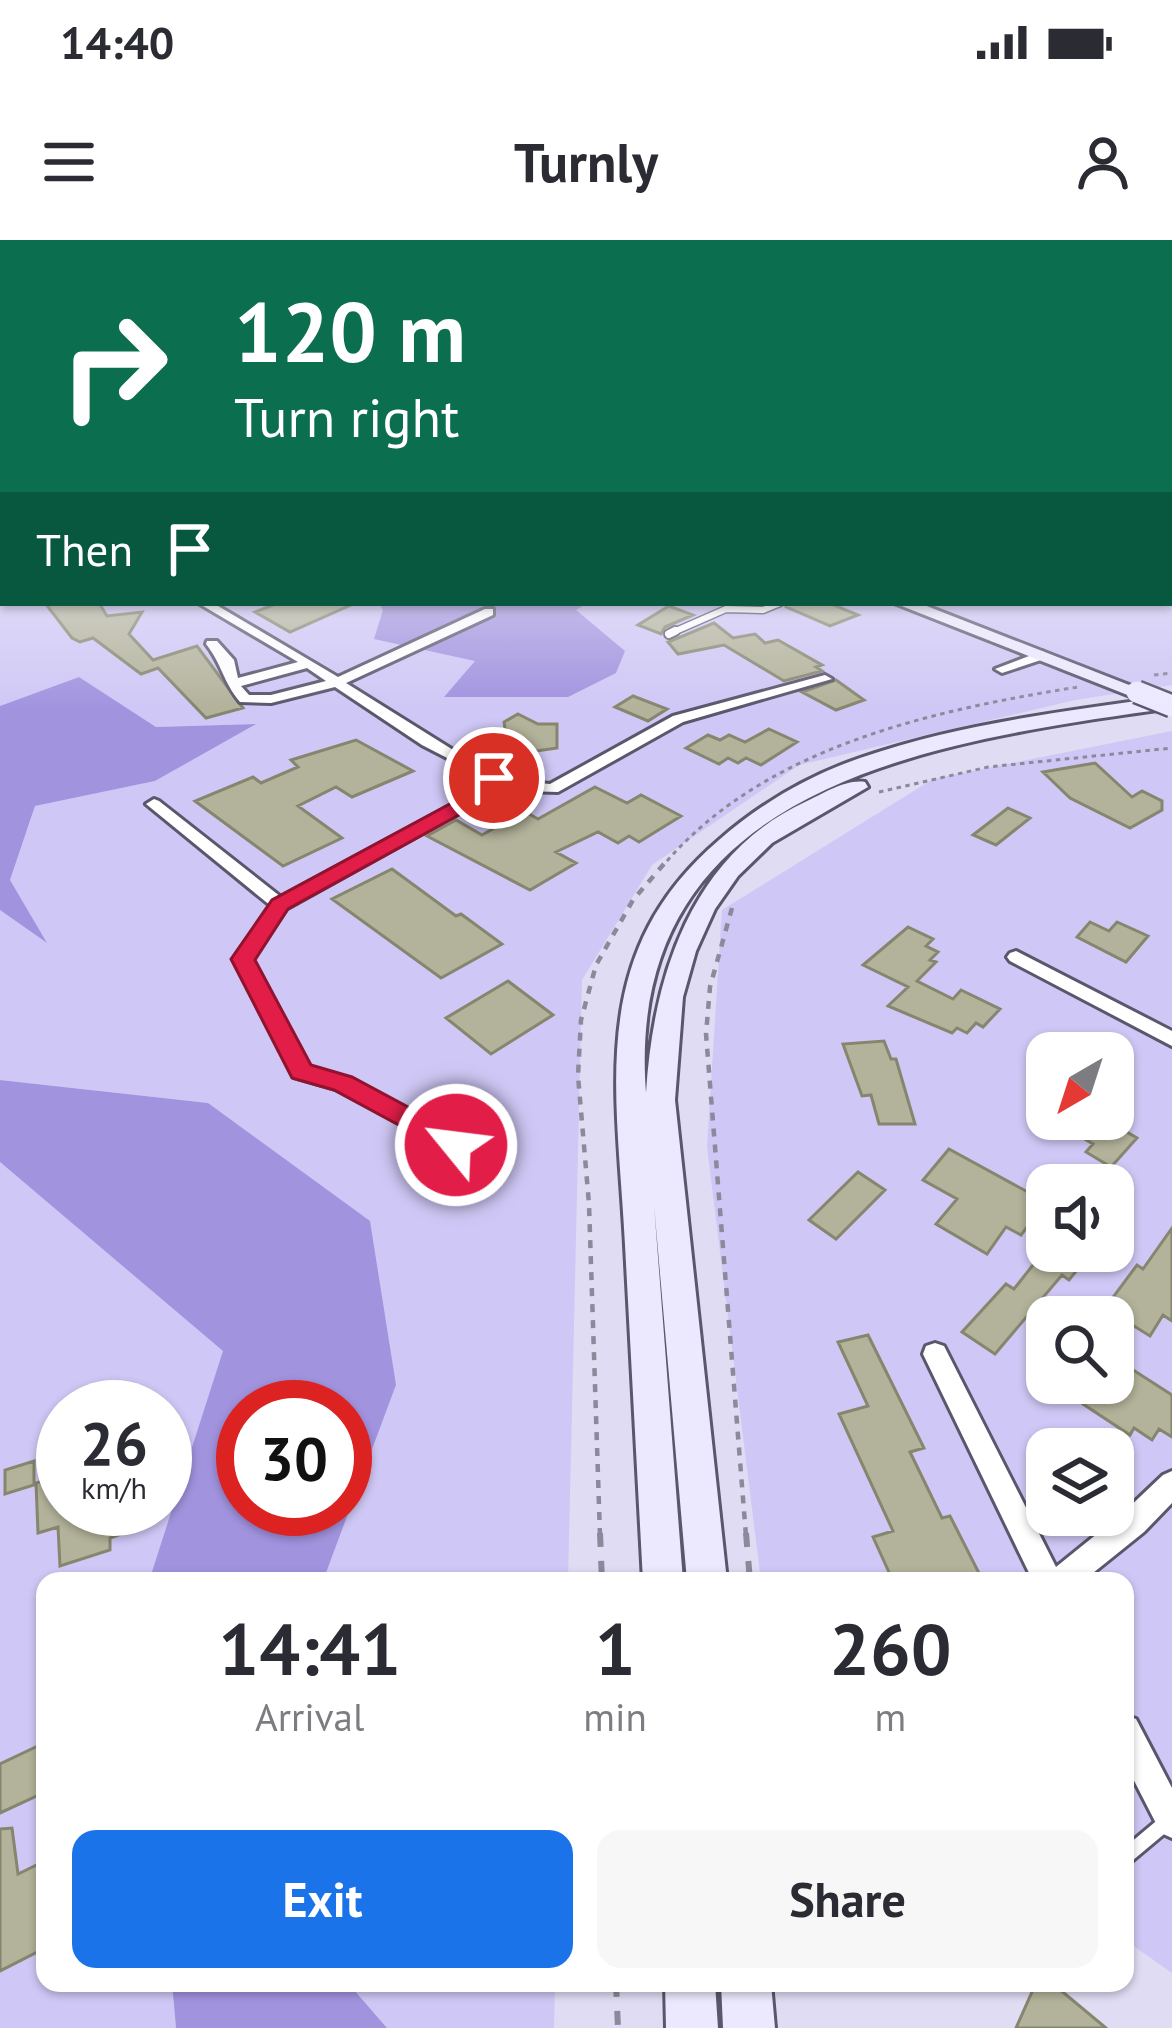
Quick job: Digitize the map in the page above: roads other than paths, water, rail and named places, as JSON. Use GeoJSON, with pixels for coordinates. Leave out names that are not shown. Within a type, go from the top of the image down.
{"type":"FeatureCollection","features":[{"type":"Feature","properties":{"kind":"main road"},"geometry":{"type":"LineString","coordinates":[[910,606],[1172,704]]}},
{"type":"Feature","properties":{"kind":"main road"},"geometry":{"type":"LineString","coordinates":[[662,1572],[630,1073],[646,952],[664,912],[722,847],[789,799],[845,771],[948,738],[1172,704]]}},
{"type":"Feature","properties":{"kind":"main road"},"geometry":{"type":"LineString","coordinates":[[706,1572],[660,1085],[670,982],[694,920],[754,848],[846,791],[921,764],[991,747],[1172,717]]}},
{"type":"Feature","properties":{"kind":"main road"},"geometry":{"type":"LineString","coordinates":[[690,1992],[692,2028]]}},
{"type":"Feature","properties":{"kind":"main road"},"geometry":{"type":"LineString","coordinates":[[747,1992],[749,2028]]}},
{"type":"Feature","properties":{"kind":"street"},"geometry":{"type":"LineString","coordinates":[[209,606],[494,778],[518,787],[553,789],[678,719],[826,679]]}},
{"type":"Feature","properties":{"kind":"street"},"geometry":{"type":"LineString","coordinates":[[212,644],[227,660],[235,693],[260,701],[334,682],[489,612]]}},
{"type":"Feature","properties":{"kind":"street"},"geometry":{"type":"LineString","coordinates":[[1002,669],[1042,655]]}},
{"type":"Feature","properties":{"kind":"street"},"geometry":{"type":"LineString","coordinates":[[232,684],[309,663]]}},
{"type":"Feature","properties":{"kind":"street"},"geometry":{"type":"LineString","coordinates":[[456,1145],[343,1084],[301,1072],[243,959],[280,904],[479,796],[494,778]]}},
{"type":"Feature","properties":{"kind":"street"},"geometry":{"type":"LineString","coordinates":[[154,804],[280,904]]}},
{"type":"Feature","properties":{"kind":"street"},"geometry":{"type":"LineString","coordinates":[[1016,957],[1172,1039]]}},
{"type":"Feature","properties":{"kind":"street"},"geometry":{"type":"LineString","coordinates":[[934,1354],[1043,1572]]}},
{"type":"Feature","properties":{"kind":"street"},"geometry":{"type":"LineString","coordinates":[[1072,1572],[1172,1484]]}},
{"type":"Feature","properties":{"kind":"street"},"geometry":{"type":"LineString","coordinates":[[1134,1748],[1171,1820]]}},
{"type":"Feature","properties":{"kind":"lane"},"geometry":{"type":"LineString","coordinates":[[669,634],[725,609],[773,606]]}},
{"type":"Feature","properties":{"kind":"lane"},"geometry":{"type":"LineString","coordinates":[[1134,1850],[1171,1820]]}}]}
